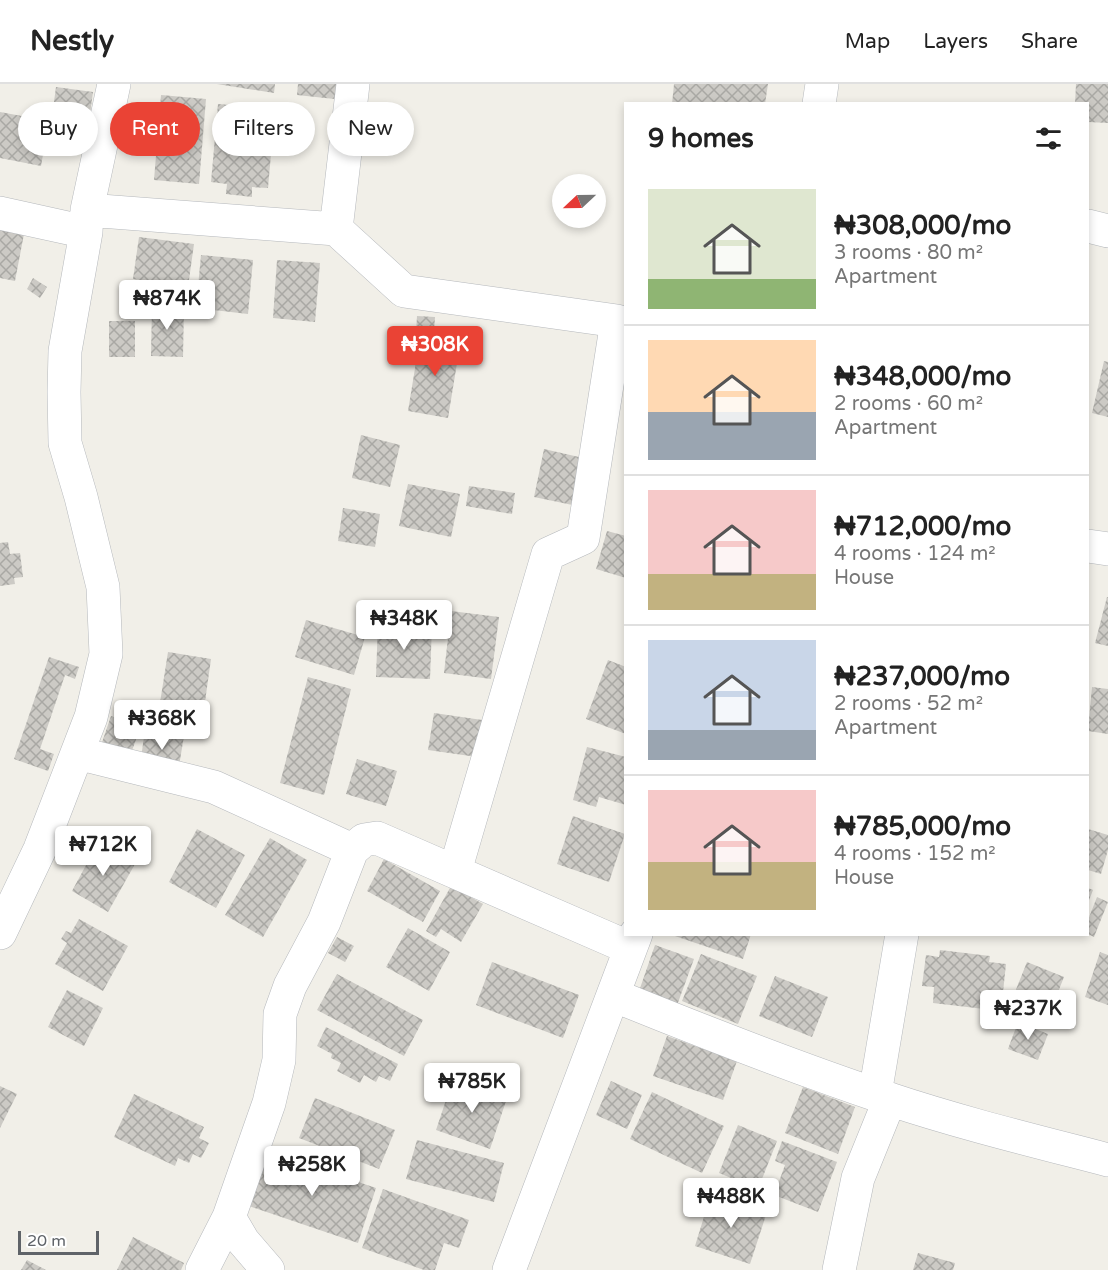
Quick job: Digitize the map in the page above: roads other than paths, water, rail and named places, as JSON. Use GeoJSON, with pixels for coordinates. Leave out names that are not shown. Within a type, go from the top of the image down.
{"type":"FeatureCollection","features":[{"type":"Feature","properties":{"kind":"street"},"geometry":{"type":"LineString","coordinates":[[0,933],[40,849],[91,717],[106,654],[103,587],[65,443],[65,351],[87,221],[114,84]]}},
{"type":"Feature","properties":{"kind":"street"},"geometry":{"type":"LineString","coordinates":[[336,230],[353,84]]}},
{"type":"Feature","properties":{"kind":"street"},"geometry":{"type":"LineString","coordinates":[[819,102],[822,84]]}},
{"type":"Feature","properties":{"kind":"street"},"geometry":{"type":"LineString","coordinates":[[0,213],[87,221],[336,230],[404,291],[616,321],[583,538],[548,554],[455,871]]}},
{"type":"Feature","properties":{"kind":"street"},"geometry":{"type":"LineString","coordinates":[[1089,226],[1108,231]]}},
{"type":"Feature","properties":{"kind":"street"},"geometry":{"type":"LineString","coordinates":[[1089,546],[1108,549]]}},
{"type":"Feature","properties":{"kind":"street"},"geometry":{"type":"LineString","coordinates":[[77,753],[214,787],[352,850]]}},
{"type":"Feature","properties":{"kind":"street"},"geometry":{"type":"LineString","coordinates":[[202,1270],[230,1217],[269,1103],[279,1060],[280,1014],[290,986],[324,922],[352,850],[364,840],[377,838],[633,941],[509,1270]]}},
{"type":"Feature","properties":{"kind":"street"},"geometry":{"type":"LineString","coordinates":[[839,1270],[858,1179],[883,1096],[902,936]]}},
{"type":"Feature","properties":{"kind":"street"},"geometry":{"type":"LineString","coordinates":[[613,995],[714,1036],[883,1096],[995,1131],[1108,1160]]}},
{"type":"Feature","properties":{"kind":"street"},"geometry":{"type":"LineString","coordinates":[[230,1217],[243,1241],[268,1270]]}}]}
